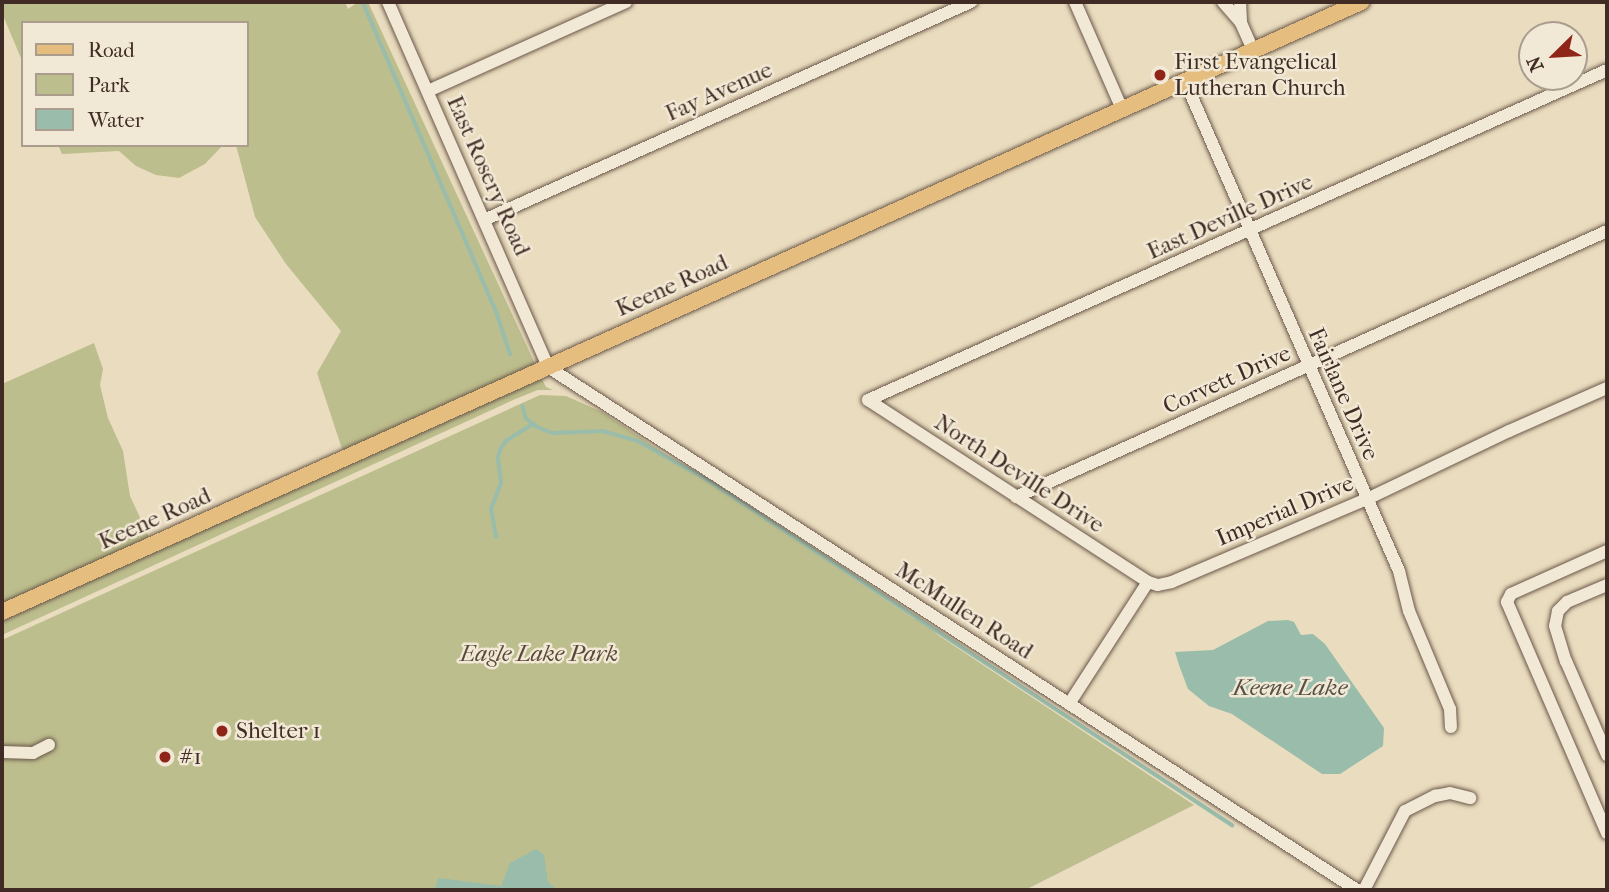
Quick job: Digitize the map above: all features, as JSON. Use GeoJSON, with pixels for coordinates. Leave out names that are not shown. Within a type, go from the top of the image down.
{"type":"FeatureCollection","features":[{"type":"Feature","properties":{"kind":"main road","name":"Keene Road"},"geometry":{"type":"LineString","coordinates":[[2,612],[1361,2]]}},
{"type":"Feature","properties":{"kind":"street","name":"East Rosery Road"},"geometry":{"type":"LineString","coordinates":[[388,2],[548,367]]}},
{"type":"Feature","properties":{"kind":"street"},"geometry":{"type":"LineString","coordinates":[[428,91],[626,2]]}},
{"type":"Feature","properties":{"kind":"street","name":"Fay Avenue"},"geometry":{"type":"LineString","coordinates":[[484,220],[971,2]]}},
{"type":"Feature","properties":{"kind":"street"},"geometry":{"type":"LineString","coordinates":[[1075,2],[1122,109]]}},
{"type":"Feature","properties":{"kind":"street"},"geometry":{"type":"LineString","coordinates":[[1223,2],[1241,23],[1253,50]]}},
{"type":"Feature","properties":{"kind":"street"},"geometry":{"type":"LineString","coordinates":[[1240,2],[1241,23]]}},
{"type":"Feature","properties":{"kind":"street","name":"East Deville Drive"},"geometry":{"type":"LineString","coordinates":[[868,400],[1607,70]]}},
{"type":"Feature","properties":{"kind":"street","name":"Fairlane Drive"},"geometry":{"type":"LineString","coordinates":[[1185,81],[1399,571],[1409,611],[1450,709],[1451,727]]}},
{"type":"Feature","properties":{"kind":"street","name":"Corvett Drive"},"geometry":{"type":"LineString","coordinates":[[1016,497],[1309,367],[1607,230]]}},
{"type":"Feature","properties":{"kind":"street","name":"McMullen Road"},"geometry":{"type":"LineString","coordinates":[[548,367],[1247,816],[1357,890]]}},
{"type":"Feature","properties":{"kind":"street","name":"Imperial Drive"},"geometry":{"type":"LineString","coordinates":[[1148,582],[1158,585],[1172,582],[1367,499],[1508,430],[1607,388]]}},
{"type":"Feature","properties":{"kind":"street","name":"North Deville Drive"},"geometry":{"type":"LineString","coordinates":[[868,400],[1148,582]]}},
{"type":"Feature","properties":{"kind":"street"},"geometry":{"type":"LineString","coordinates":[[1607,551],[1511,594],[1507,602],[1607,833]]}},
{"type":"Feature","properties":{"kind":"street"},"geometry":{"type":"LineString","coordinates":[[1069,704],[1148,582]]}},
{"type":"Feature","properties":{"kind":"street"},"geometry":{"type":"LineString","coordinates":[[1607,585],[1567,602],[1558,611],[1555,626],[1566,661],[1607,755]]}},
{"type":"Feature","properties":{"kind":"street"},"geometry":{"type":"LineString","coordinates":[[2,752],[33,753],[49,745]]}},
{"type":"Feature","properties":{"kind":"street"},"geometry":{"type":"LineString","coordinates":[[1364,890],[1405,811],[1435,796],[1450,793],[1470,798]]}},
{"type":"Feature","properties":{"kind":"green space"},"geometry":{"type":"Polygon","coordinates":[[[2,2],[345,2],[348,9],[358,2],[368,2],[536,366],[343,452],[317,373],[341,331],[286,264],[255,217],[237,147],[248,147],[248,21],[21,21],[21,58],[2,13],[2,2]]]}},
{"type":"Feature","properties":{"kind":"green space"},"geometry":{"type":"Polygon","coordinates":[[[59,147],[221,147],[205,164],[179,178],[156,175],[136,166],[119,151],[62,154],[59,147]]]}},
{"type":"Feature","properties":{"kind":"green space"},"geometry":{"type":"Polygon","coordinates":[[[94,343],[103,369],[100,385],[108,418],[123,451],[130,496],[150,539],[2,606],[2,384],[94,343]]]}},
{"type":"Feature","properties":{"kind":"green space"},"geometry":{"type":"Polygon","coordinates":[[[541,377],[546,387],[553,390],[538,390],[513,400],[2,635],[2,619],[541,377]]]}},
{"type":"Feature","properties":{"kind":"green space","name":"Eagle Lake Park"},"geometry":{"type":"Polygon","coordinates":[[[540,395],[566,396],[602,412],[913,618],[921,620],[938,635],[1194,805],[1025,890],[2,890],[2,640],[540,395]]]}},
{"type":"Feature","properties":{"kind":"water","name":"Keene Lake"},"geometry":{"type":"Polygon","coordinates":[[[1268,621],[1294,622],[1301,635],[1313,634],[1325,644],[1384,728],[1383,746],[1340,774],[1322,774],[1232,714],[1209,706],[1188,689],[1179,665],[1175,652],[1213,650],[1268,621]]]}},
{"type":"Feature","properties":{"kind":"water"},"geometry":{"type":"Polygon","coordinates":[[[536,849],[544,855],[548,882],[557,890],[434,890],[439,878],[501,886],[510,863],[536,849]]]}},
{"type":"Feature","properties":{"kind":"waterway"},"geometry":{"type":"LineString","coordinates":[[363,2],[498,316],[510,354]]}},
{"type":"Feature","properties":{"kind":"waterway"},"geometry":{"type":"LineString","coordinates":[[523,406],[526,418],[537,427],[553,433],[603,431],[638,441],[706,479],[1232,825]]}},
{"type":"Feature","properties":{"kind":"waterway"},"geometry":{"type":"LineString","coordinates":[[496,537],[491,509],[501,483],[498,458],[500,450],[506,441],[533,424]]}},
{"type":"Feature","properties":{"kind":"place","name":"First Evangelical Lutheran Church"},"geometry":{"type":"Point","coordinates":[1160,75]}},
{"type":"Feature","properties":{"kind":"place","name":"Shelter 1"},"geometry":{"type":"Point","coordinates":[222,731]}},
{"type":"Feature","properties":{"kind":"place","name":"#1"},"geometry":{"type":"Point","coordinates":[165,757]}}]}
